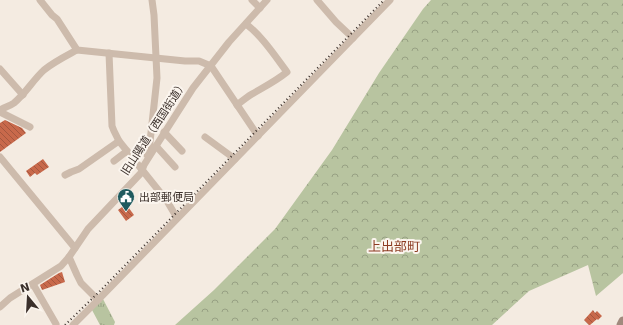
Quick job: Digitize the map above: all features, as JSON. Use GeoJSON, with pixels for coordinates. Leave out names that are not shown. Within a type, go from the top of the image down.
{"type":"FeatureCollection","features":[{"type":"Feature","properties":{"kind":"main road"},"geometry":{"type":"LineString","coordinates":[[621,325],[623,321]]}},
{"type":"Feature","properties":{"kind":"street"},"geometry":{"type":"LineString","coordinates":[[40,0],[57,19],[77,50]]}},
{"type":"Feature","properties":{"kind":"street"},"geometry":{"type":"LineString","coordinates":[[142,170],[142,162],[149,151],[157,78],[152,0]]}},
{"type":"Feature","properties":{"kind":"street"},"geometry":{"type":"LineString","coordinates":[[252,0],[260,8]]}},
{"type":"Feature","properties":{"kind":"street","name":"旧山陽道（西国街道）"},"geometry":{"type":"LineString","coordinates":[[0,307],[10,298],[57,269],[66,261],[88,229],[141,173],[164,132],[193,88],[229,42],[267,0]]}},
{"type":"Feature","properties":{"kind":"street"},"geometry":{"type":"LineString","coordinates":[[317,0],[336,22],[353,38]]}},
{"type":"Feature","properties":{"kind":"street"},"geometry":{"type":"LineString","coordinates":[[73,325],[390,0]]}},
{"type":"Feature","properties":{"kind":"street"},"geometry":{"type":"LineString","coordinates":[[237,105],[287,72],[269,48],[246,24]]}},
{"type":"Feature","properties":{"kind":"street"},"geometry":{"type":"LineString","coordinates":[[0,111],[13,104],[23,95],[45,69],[77,50],[185,61],[199,61],[211,66],[258,136]]}},
{"type":"Feature","properties":{"kind":"street"},"geometry":{"type":"LineString","coordinates":[[109,53],[112,126],[114,131],[119,141],[167,201],[177,218]]}},
{"type":"Feature","properties":{"kind":"street"},"geometry":{"type":"LineString","coordinates":[[0,69],[23,95]]}},
{"type":"Feature","properties":{"kind":"street"},"geometry":{"type":"LineString","coordinates":[[0,111],[30,127]]}},
{"type":"Feature","properties":{"kind":"street"},"geometry":{"type":"LineString","coordinates":[[164,132],[182,151]]}},
{"type":"Feature","properties":{"kind":"street"},"geometry":{"type":"LineString","coordinates":[[205,137],[235,159]]}},
{"type":"Feature","properties":{"kind":"street"},"geometry":{"type":"LineString","coordinates":[[65,175],[79,169],[119,141]]}},
{"type":"Feature","properties":{"kind":"street"},"geometry":{"type":"LineString","coordinates":[[156,146],[175,167]]}},
{"type":"Feature","properties":{"kind":"street"},"geometry":{"type":"LineString","coordinates":[[114,161],[128,151]]}},
{"type":"Feature","properties":{"kind":"street"},"geometry":{"type":"LineString","coordinates":[[0,157],[75,248]]}},
{"type":"Feature","properties":{"kind":"street"},"geometry":{"type":"LineString","coordinates":[[69,257],[81,283],[98,300]]}},
{"type":"Feature","properties":{"kind":"street"},"geometry":{"type":"LineString","coordinates":[[33,284],[56,324]]}},
{"type":"Feature","properties":{"kind":"green space"},"geometry":{"type":"Polygon","coordinates":[[[431,0],[623,0],[623,273],[596,296],[588,265],[529,291],[492,325],[175,325],[214,290],[275,229],[332,150],[379,73],[423,9],[431,0]]]}},
{"type":"Feature","properties":{"kind":"green space"},"geometry":{"type":"Polygon","coordinates":[[[103,299],[115,322],[114,325],[100,325],[92,310],[103,299]]]}},
{"type":"Feature","properties":{"kind":"building"},"geometry":{"type":"Polygon","coordinates":[[[5,120],[22,128],[26,133],[0,152],[0,123],[5,120]]]}},
{"type":"Feature","properties":{"kind":"building"},"geometry":{"type":"Polygon","coordinates":[[[43,159],[49,167],[37,175],[35,173],[30,177],[26,171],[43,159]]]}},
{"type":"Feature","properties":{"kind":"building"},"geometry":{"type":"Polygon","coordinates":[[[126,204],[134,215],[126,221],[118,210],[126,204]]]}},
{"type":"Feature","properties":{"kind":"building"},"geometry":{"type":"Polygon","coordinates":[[[62,272],[65,282],[42,290],[40,285],[62,272]]]}},
{"type":"Feature","properties":{"kind":"building"},"geometry":{"type":"Polygon","coordinates":[[[593,310],[595,313],[597,311],[602,316],[589,325],[584,320],[593,310]]]}},
{"type":"Feature","properties":{"kind":"railway"},"geometry":{"type":"LineString","coordinates":[[65,325],[384,0]]}},
{"type":"Feature","properties":{"kind":"place","name":"出部郵便局"},"geometry":{"type":"Point","coordinates":[126,212]}},
{"type":"Feature","properties":{"kind":"district","name":"上出部町"},"geometry":{"type":"Point","coordinates":[394,246]}}]}
